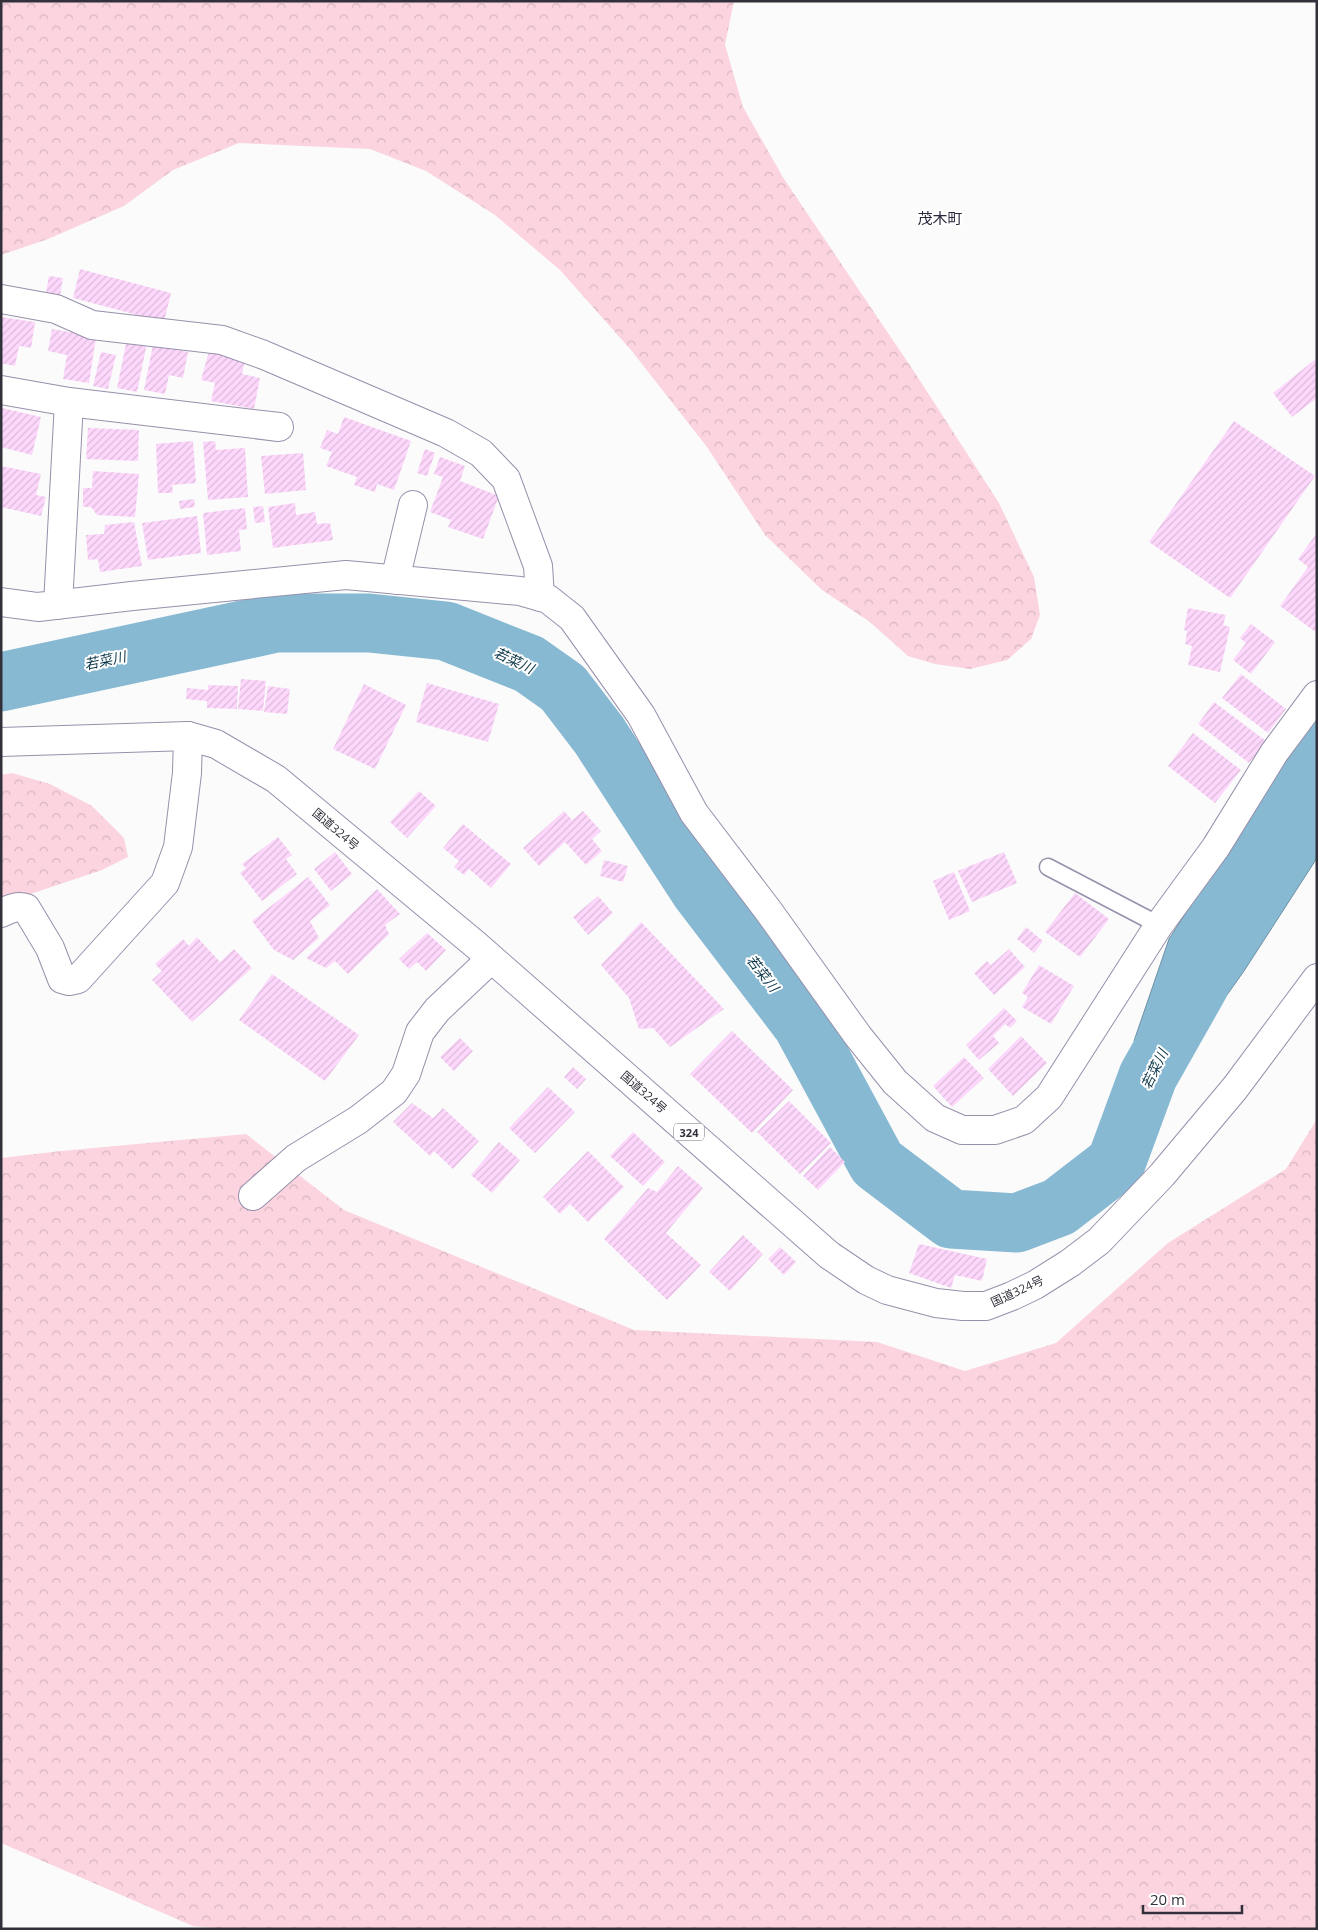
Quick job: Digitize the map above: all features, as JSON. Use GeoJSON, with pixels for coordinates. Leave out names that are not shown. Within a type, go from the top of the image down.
{"type":"FeatureCollection","features":[{"type":"Feature","properties":{"kind":"main road"},"geometry":{"type":"LineString","coordinates":[[1,299],[56,309],[92,325],[222,340],[264,354],[446,433],[481,453],[506,479],[538,566],[540,597]]}},
{"type":"Feature","properties":{"kind":"main road"},"geometry":{"type":"LineString","coordinates":[[1,390],[69,402],[279,427]]}},
{"type":"Feature","properties":{"kind":"main road"},"geometry":{"type":"LineString","coordinates":[[58,605],[69,402]]}},
{"type":"Feature","properties":{"kind":"main road"},"geometry":{"type":"LineString","coordinates":[[395,580],[413,506]]}},
{"type":"Feature","properties":{"kind":"main road"},"geometry":{"type":"LineString","coordinates":[[1,602],[38,607],[346,575],[520,591],[548,599],[572,618],[589,640],[641,715],[694,813],[882,1067],[895,1082],[935,1118],[962,1130],[995,1130],[1024,1120],[1048,1097],[1159,925],[1216,847],[1274,753],[1317,695]]}},
{"type":"Feature","properties":{"kind":"main road"},"geometry":{"type":"LineString","coordinates":[[1,913],[13,907],[21,906],[26,908],[50,948],[62,979],[69,981],[78,979],[165,883],[178,847],[187,773],[188,736]]}},
{"type":"Feature","properties":{"kind":"main road","name":"国道324号"},"geometry":{"type":"LineString","coordinates":[[1,742],[188,736],[216,744],[276,779],[491,959],[830,1255],[866,1280],[887,1290],[936,1303],[986,1306],[1035,1285],[1070,1263],[1099,1241],[1162,1175],[1235,1088],[1317,978]]}},
{"type":"Feature","properties":{"kind":"main road"},"geometry":{"type":"LineString","coordinates":[[253,1196],[296,1158],[358,1120],[394,1092],[406,1074],[420,1032],[437,1010],[491,959]]}},
{"type":"Feature","properties":{"kind":"lane"},"geometry":{"type":"LineString","coordinates":[[1048,867],[1159,925]]}},
{"type":"Feature","properties":{"kind":"green space"},"geometry":{"type":"Polygon","coordinates":[[[1,1],[734,1],[725,45],[743,107],[784,179],[915,373],[999,503],[1034,577],[1040,615],[1031,639],[1007,660],[970,669],[935,664],[908,656],[870,622],[822,590],[765,535],[707,447],[631,350],[560,270],[495,215],[426,171],[370,149],[239,143],[173,170],[124,206],[48,239],[1,255],[1,1]]]}},
{"type":"Feature","properties":{"kind":"green space"},"geometry":{"type":"Polygon","coordinates":[[[12,773],[50,784],[92,806],[124,838],[128,857],[102,870],[1,904],[1,775],[12,773]]]}},
{"type":"Feature","properties":{"kind":"green space"},"geometry":{"type":"Polygon","coordinates":[[[1317,1119],[1317,1929],[223,1929],[193,1926],[1,1843],[1,1158],[246,1134],[344,1210],[634,1330],[877,1342],[965,1371],[1056,1343],[1168,1243],[1286,1169],[1317,1119]]]}},
{"type":"Feature","properties":{"kind":"water"},"geometry":{"type":"Polygon","coordinates":[[[1317,712],[1317,858],[1244,971],[1178,1064],[1134,1041],[1169,939],[1304,729],[1317,712]]]}},
{"type":"Feature","properties":{"kind":"building"},"geometry":{"type":"Polygon","coordinates":[[[80,269],[171,293],[164,322],[73,298],[80,269]]]}},
{"type":"Feature","properties":{"kind":"building"},"geometry":{"type":"Polygon","coordinates":[[[49,276],[63,278],[60,296],[46,293],[49,276]]]}},
{"type":"Feature","properties":{"kind":"building"},"geometry":{"type":"Polygon","coordinates":[[[1,317],[35,322],[31,348],[19,346],[15,366],[1,363],[1,317]]]}},
{"type":"Feature","properties":{"kind":"building"},"geometry":{"type":"Polygon","coordinates":[[[52,329],[96,337],[89,383],[63,379],[67,355],[48,351],[52,329]]]}},
{"type":"Feature","properties":{"kind":"building"},"geometry":{"type":"Polygon","coordinates":[[[127,339],[147,343],[137,392],[117,388],[127,339]]]}},
{"type":"Feature","properties":{"kind":"building"},"geometry":{"type":"Polygon","coordinates":[[[153,345],[188,352],[183,378],[169,375],[165,394],[144,390],[153,345]]]}},
{"type":"Feature","properties":{"kind":"building"},"geometry":{"type":"Polygon","coordinates":[[[209,351],[245,361],[242,374],[260,378],[254,409],[211,401],[215,383],[201,380],[209,351]]]}},
{"type":"Feature","properties":{"kind":"building"},"geometry":{"type":"Polygon","coordinates":[[[101,352],[116,355],[108,389],[93,386],[101,352]]]}},
{"type":"Feature","properties":{"kind":"building"},"geometry":{"type":"Polygon","coordinates":[[[1317,358],[1317,398],[1292,417],[1273,393],[1317,358]]]}},
{"type":"Feature","properties":{"kind":"building"},"geometry":{"type":"Polygon","coordinates":[[[2,408],[41,417],[32,455],[1,447],[2,408]]]}},
{"type":"Feature","properties":{"kind":"building"},"geometry":{"type":"Polygon","coordinates":[[[344,417],[411,441],[394,490],[377,484],[375,492],[354,485],[357,477],[326,466],[332,452],[320,448],[327,430],[338,434],[344,417]]]}},
{"type":"Feature","properties":{"kind":"building"},"geometry":{"type":"Polygon","coordinates":[[[1234,421],[1315,476],[1230,598],[1149,542],[1234,421]]]}},
{"type":"Feature","properties":{"kind":"building"},"geometry":{"type":"Polygon","coordinates":[[[88,428],[139,430],[138,461],[86,459],[88,428]]]}},
{"type":"Feature","properties":{"kind":"building"},"geometry":{"type":"Polygon","coordinates":[[[193,441],[196,483],[172,485],[173,493],[158,493],[156,444],[193,441]]]}},
{"type":"Feature","properties":{"kind":"building"},"geometry":{"type":"Polygon","coordinates":[[[215,441],[216,450],[245,448],[248,497],[208,500],[203,442],[215,441]]]}},
{"type":"Feature","properties":{"kind":"building"},"geometry":{"type":"Polygon","coordinates":[[[425,449],[435,453],[427,476],[417,473],[425,449]]]}},
{"type":"Feature","properties":{"kind":"building"},"geometry":{"type":"Polygon","coordinates":[[[303,453],[306,490],[265,494],[261,456],[303,453]]]}},
{"type":"Feature","properties":{"kind":"building"},"geometry":{"type":"Polygon","coordinates":[[[440,457],[465,466],[460,481],[499,496],[483,539],[448,527],[451,520],[430,512],[443,477],[434,474],[440,457]]]}},
{"type":"Feature","properties":{"kind":"building"},"geometry":{"type":"Polygon","coordinates":[[[1,466],[41,474],[36,495],[46,497],[41,516],[1,507],[1,466]]]}},
{"type":"Feature","properties":{"kind":"building"},"geometry":{"type":"Polygon","coordinates":[[[93,471],[139,474],[135,517],[97,515],[91,507],[83,507],[83,488],[92,488],[93,471]]]}},
{"type":"Feature","properties":{"kind":"building"},"geometry":{"type":"Polygon","coordinates":[[[194,499],[195,507],[180,509],[179,501],[194,499]]]}},
{"type":"Feature","properties":{"kind":"building"},"geometry":{"type":"Polygon","coordinates":[[[295,503],[296,515],[315,512],[317,524],[330,523],[333,540],[273,548],[268,507],[295,503]]]}},
{"type":"Feature","properties":{"kind":"building"},"geometry":{"type":"Polygon","coordinates":[[[263,506],[265,522],[255,523],[253,507],[263,506]]]}},
{"type":"Feature","properties":{"kind":"building"},"geometry":{"type":"Polygon","coordinates":[[[245,508],[247,529],[239,530],[241,551],[207,555],[203,513],[245,508]]]}},
{"type":"Feature","properties":{"kind":"building"},"geometry":{"type":"Polygon","coordinates":[[[197,516],[201,553],[148,560],[142,523],[197,516]]]}},
{"type":"Feature","properties":{"kind":"building"},"geometry":{"type":"Polygon","coordinates":[[[134,522],[142,566],[100,572],[98,559],[88,560],[86,535],[104,534],[105,525],[134,522]]]}},
{"type":"Feature","properties":{"kind":"building"},"geometry":{"type":"Polygon","coordinates":[[[1317,533],[1317,633],[1280,606],[1308,567],[1298,559],[1317,533]]]}},
{"type":"Feature","properties":{"kind":"building"},"geometry":{"type":"Polygon","coordinates":[[[1188,608],[1226,615],[1223,625],[1230,627],[1220,672],[1188,665],[1192,646],[1185,644],[1187,631],[1184,630],[1188,608]]]}},
{"type":"Feature","properties":{"kind":"building"},"geometry":{"type":"Polygon","coordinates":[[[1251,624],[1275,642],[1251,674],[1233,660],[1246,643],[1240,638],[1251,624]]]}},
{"type":"Feature","properties":{"kind":"building"},"geometry":{"type":"Polygon","coordinates":[[[1241,674],[1286,709],[1268,733],[1222,698],[1241,674]]]}},
{"type":"Feature","properties":{"kind":"building"},"geometry":{"type":"Polygon","coordinates":[[[241,679],[266,681],[263,711],[238,709],[241,679]]]}},
{"type":"Feature","properties":{"kind":"building"},"geometry":{"type":"Polygon","coordinates":[[[427,683],[499,704],[488,742],[416,722],[427,683]]]}},
{"type":"Feature","properties":{"kind":"building"},"geometry":{"type":"Polygon","coordinates":[[[364,684],[406,705],[375,769],[333,749],[364,684]]]}},
{"type":"Feature","properties":{"kind":"building"},"geometry":{"type":"Polygon","coordinates":[[[208,685],[238,686],[237,709],[207,708],[207,701],[186,699],[187,688],[208,690],[208,685]]]}},
{"type":"Feature","properties":{"kind":"building"},"geometry":{"type":"Polygon","coordinates":[[[268,686],[290,689],[287,714],[264,712],[268,686]]]}},
{"type":"Feature","properties":{"kind":"building"},"geometry":{"type":"Polygon","coordinates":[[[1214,702],[1266,741],[1249,763],[1198,724],[1214,702]]]}},
{"type":"Feature","properties":{"kind":"building"},"geometry":{"type":"Polygon","coordinates":[[[1193,733],[1241,770],[1215,803],[1168,766],[1193,733]]]}},
{"type":"Feature","properties":{"kind":"building"},"geometry":{"type":"Polygon","coordinates":[[[419,791],[436,806],[407,838],[390,822],[419,791]]]}},
{"type":"Feature","properties":{"kind":"building"},"geometry":{"type":"Polygon","coordinates":[[[564,811],[572,820],[583,811],[601,831],[592,839],[602,851],[586,865],[565,842],[539,866],[523,848],[564,811]]]}},
{"type":"Feature","properties":{"kind":"building"},"geometry":{"type":"Polygon","coordinates":[[[463,824],[511,864],[491,888],[469,869],[464,875],[454,867],[459,861],[443,848],[463,824]]]}},
{"type":"Feature","properties":{"kind":"building"},"geometry":{"type":"Polygon","coordinates":[[[278,837],[292,855],[286,859],[297,874],[262,901],[240,873],[246,868],[242,864],[278,837]]]}},
{"type":"Feature","properties":{"kind":"building"},"geometry":{"type":"Polygon","coordinates":[[[335,852],[352,874],[331,891],[314,869],[335,852]]]}},
{"type":"Feature","properties":{"kind":"building"},"geometry":{"type":"Polygon","coordinates":[[[1004,852],[1017,883],[972,902],[958,871],[1004,852]]]}},
{"type":"Feature","properties":{"kind":"building"},"geometry":{"type":"Polygon","coordinates":[[[604,860],[628,866],[623,882],[600,876],[604,860]]]}},
{"type":"Feature","properties":{"kind":"building"},"geometry":{"type":"Polygon","coordinates":[[[954,872],[970,911],[949,920],[933,881],[954,872]]]}},
{"type":"Feature","properties":{"kind":"building"},"geometry":{"type":"Polygon","coordinates":[[[308,877],[330,905],[310,921],[319,938],[293,960],[274,950],[252,921],[308,877]]]}},
{"type":"Feature","properties":{"kind":"building"},"geometry":{"type":"Polygon","coordinates":[[[377,889],[400,914],[385,925],[389,934],[348,974],[335,961],[326,968],[306,958],[377,889]]]}},
{"type":"Feature","properties":{"kind":"building"},"geometry":{"type":"Polygon","coordinates":[[[1075,893],[1109,919],[1080,957],[1045,932],[1075,893]]]}},
{"type":"Feature","properties":{"kind":"building"},"geometry":{"type":"Polygon","coordinates":[[[598,896],[613,913],[588,935],[573,917],[598,896]]]}},
{"type":"Feature","properties":{"kind":"building"},"geometry":{"type":"Polygon","coordinates":[[[641,922],[724,1009],[670,1047],[653,1028],[639,1029],[629,998],[601,965],[641,922]]]}},
{"type":"Feature","properties":{"kind":"building"},"geometry":{"type":"Polygon","coordinates":[[[1026,927],[1043,941],[1034,953],[1017,939],[1026,927]]]}},
{"type":"Feature","properties":{"kind":"building"},"geometry":{"type":"Polygon","coordinates":[[[427,933],[446,950],[426,971],[417,962],[409,969],[399,959],[427,933]]]}},
{"type":"Feature","properties":{"kind":"building"},"geometry":{"type":"Polygon","coordinates":[[[197,937],[220,962],[234,949],[252,968],[192,1022],[152,980],[162,971],[155,964],[183,939],[189,946],[197,937]]]}},
{"type":"Feature","properties":{"kind":"building"},"geometry":{"type":"Polygon","coordinates":[[[1009,949],[1025,967],[994,995],[974,973],[987,961],[991,965],[1009,949]]]}},
{"type":"Feature","properties":{"kind":"building"},"geometry":{"type":"Polygon","coordinates":[[[1039,965],[1074,986],[1051,1024],[1022,1007],[1028,997],[1022,993],[1039,965]]]}},
{"type":"Feature","properties":{"kind":"building"},"geometry":{"type":"Polygon","coordinates":[[[272,974],[359,1035],[325,1081],[239,1020],[272,974]]]}},
{"type":"Feature","properties":{"kind":"building"},"geometry":{"type":"Polygon","coordinates":[[[1004,1008],[1017,1021],[1010,1028],[1005,1024],[993,1036],[999,1043],[979,1060],[966,1045],[1004,1008]]]}},
{"type":"Feature","properties":{"kind":"building"},"geometry":{"type":"Polygon","coordinates":[[[732,1031],[793,1090],[752,1133],[690,1074],[732,1031]]]}},
{"type":"Feature","properties":{"kind":"building"},"geometry":{"type":"Polygon","coordinates":[[[1021,1036],[1047,1063],[1013,1096],[988,1069],[1021,1036]]]}},
{"type":"Feature","properties":{"kind":"building"},"geometry":{"type":"Polygon","coordinates":[[[460,1038],[473,1051],[454,1071],[440,1057],[460,1038]]]}},
{"type":"Feature","properties":{"kind":"building"},"geometry":{"type":"Polygon","coordinates":[[[964,1057],[984,1078],[952,1107],[933,1086],[964,1057]]]}},
{"type":"Feature","properties":{"kind":"building"},"geometry":{"type":"Polygon","coordinates":[[[573,1067],[586,1079],[577,1089],[564,1077],[573,1067]]]}},
{"type":"Feature","properties":{"kind":"building"},"geometry":{"type":"Polygon","coordinates":[[[548,1087],[575,1112],[535,1153],[509,1128],[548,1087]]]}},
{"type":"Feature","properties":{"kind":"building"},"geometry":{"type":"Polygon","coordinates":[[[789,1101],[831,1143],[800,1174],[757,1132],[789,1101]]]}},
{"type":"Feature","properties":{"kind":"building"},"geometry":{"type":"Polygon","coordinates":[[[412,1103],[433,1118],[443,1108],[479,1141],[453,1169],[434,1151],[430,1156],[393,1122],[412,1103]]]}},
{"type":"Feature","properties":{"kind":"building"},"geometry":{"type":"Polygon","coordinates":[[[633,1132],[665,1162],[643,1186],[610,1156],[633,1132]]]}},
{"type":"Feature","properties":{"kind":"building"},"geometry":{"type":"Polygon","coordinates":[[[499,1142],[520,1160],[492,1193],[471,1175],[499,1142]]]}},
{"type":"Feature","properties":{"kind":"building"},"geometry":{"type":"Polygon","coordinates":[[[830,1147],[845,1162],[818,1190],[803,1176],[830,1147]]]}},
{"type":"Feature","properties":{"kind":"building"},"geometry":{"type":"Polygon","coordinates":[[[588,1151],[624,1187],[588,1222],[570,1204],[560,1214],[543,1197],[588,1151]]]}},
{"type":"Feature","properties":{"kind":"building"},"geometry":{"type":"Polygon","coordinates":[[[678,1166],[703,1188],[666,1233],[701,1265],[667,1300],[604,1239],[648,1188],[657,1192],[678,1166]]]}},
{"type":"Feature","properties":{"kind":"building"},"geometry":{"type":"Polygon","coordinates":[[[743,1235],[763,1254],[730,1291],[709,1272],[743,1235]]]}},
{"type":"Feature","properties":{"kind":"building"},"geometry":{"type":"Polygon","coordinates":[[[919,1244],[987,1259],[982,1281],[955,1275],[951,1288],[909,1273],[919,1244]]]}},
{"type":"Feature","properties":{"kind":"building"},"geometry":{"type":"Polygon","coordinates":[[[780,1247],[796,1262],[784,1275],[768,1259],[780,1247]]]}},
{"type":"Feature","properties":{"kind":"waterway","name":"若菜川"},"geometry":{"type":"LineString","coordinates":[[1,682],[276,623],[369,623],[446,631],[529,664],[563,688],[599,735],[699,889],[802,1024],[877,1163],[951,1219],[1017,1223],[1059,1207],[1116,1163],[1148,1076],[1200,984]]}},
{"type":"Feature","properties":{"kind":"district","name":"茂木町"},"geometry":{"type":"Point","coordinates":[940,218]}}]}
